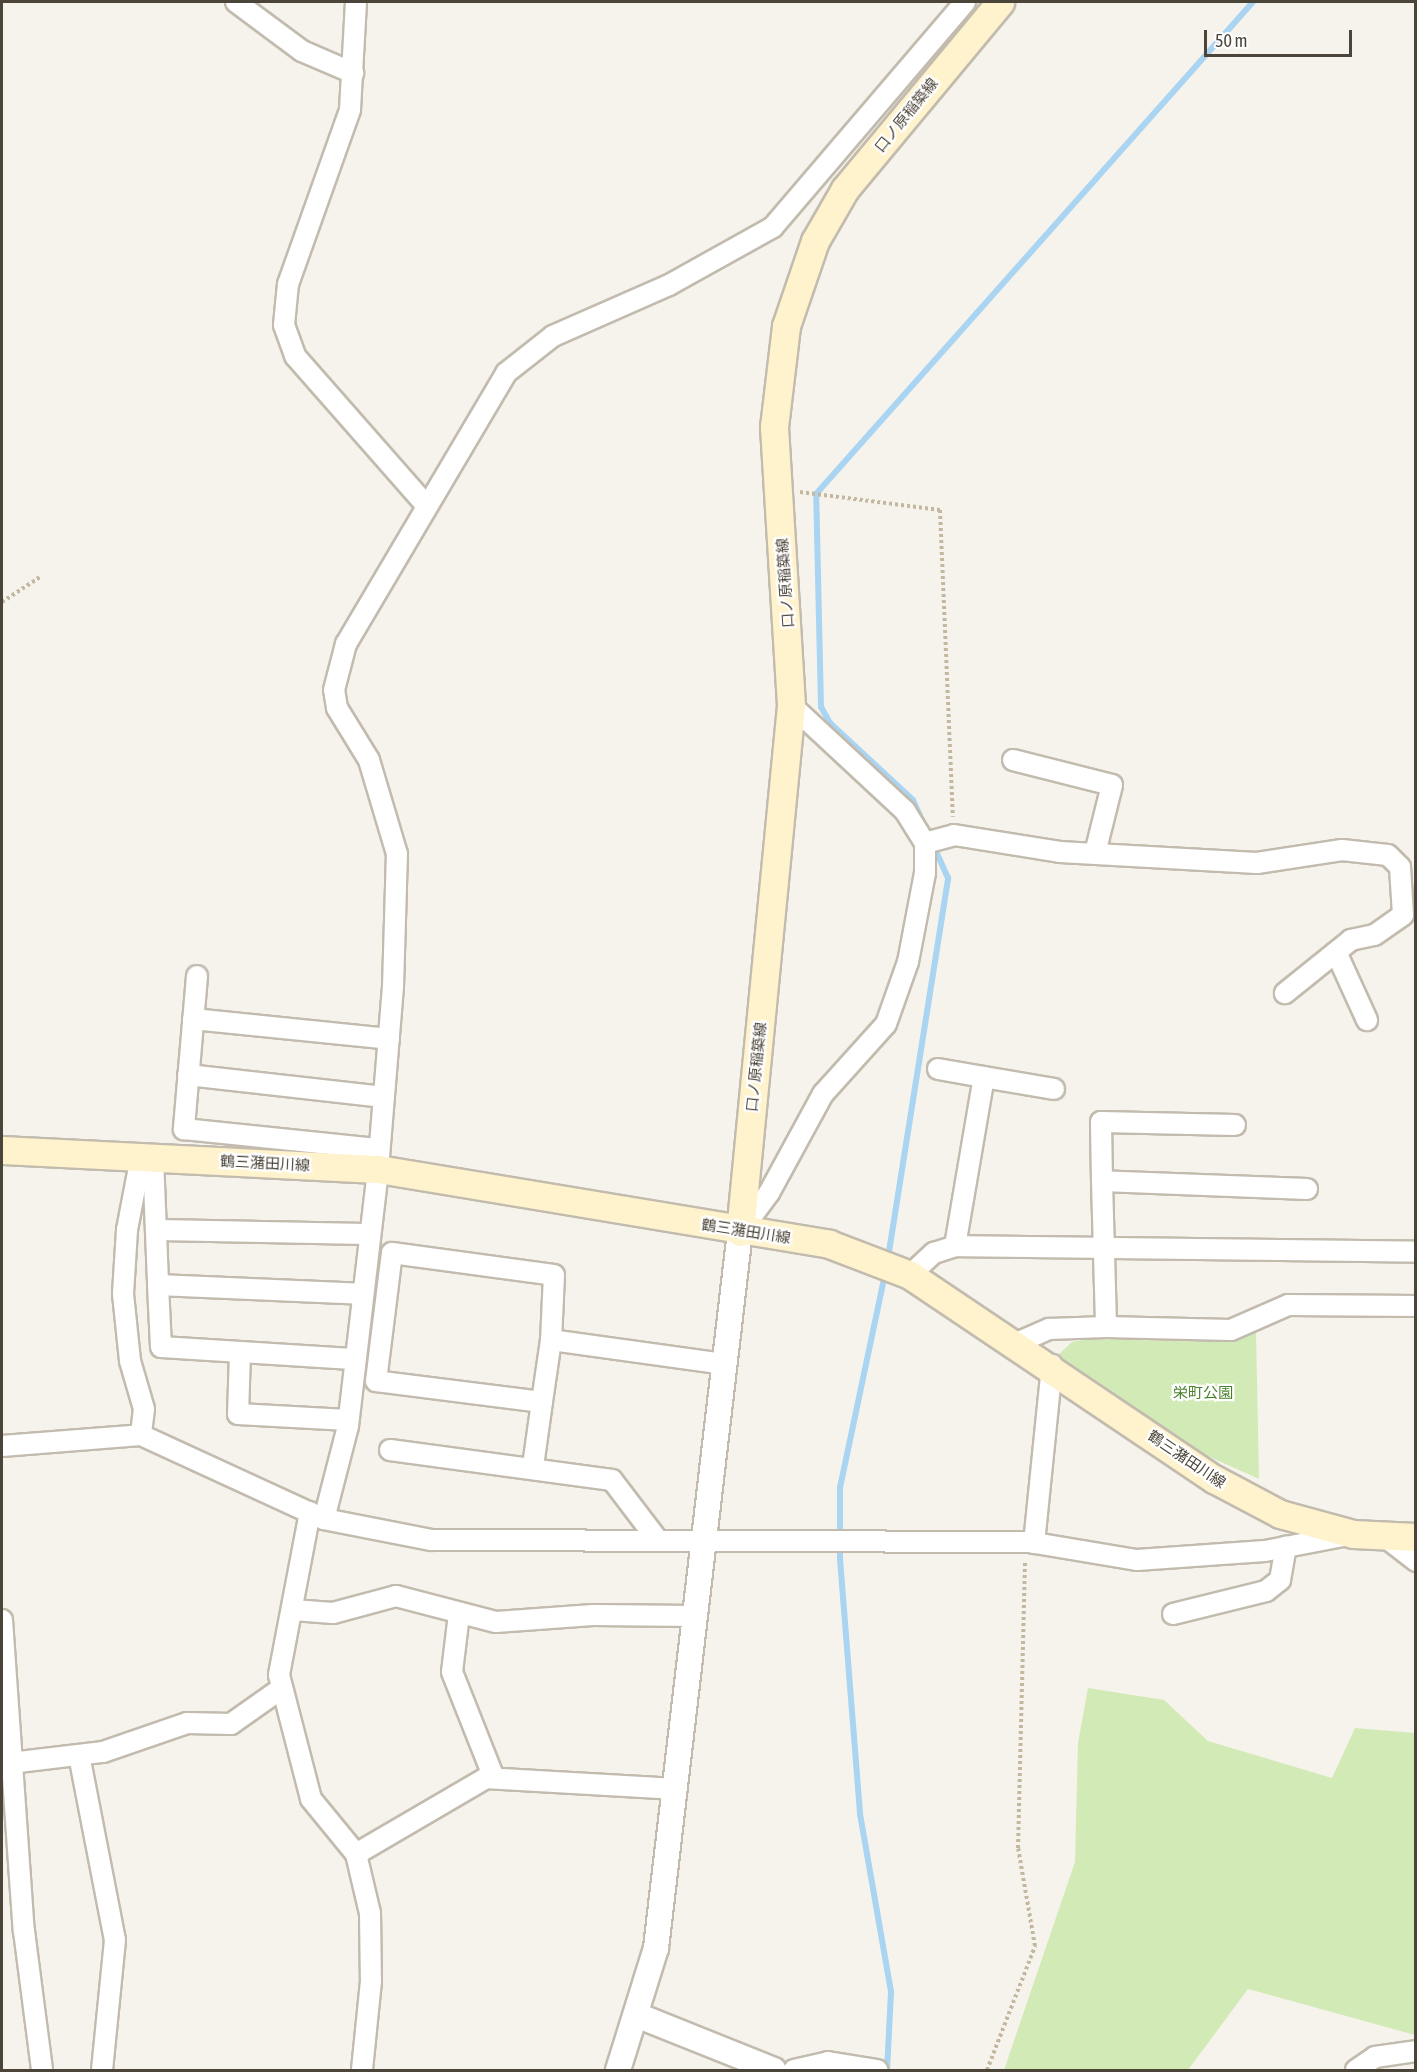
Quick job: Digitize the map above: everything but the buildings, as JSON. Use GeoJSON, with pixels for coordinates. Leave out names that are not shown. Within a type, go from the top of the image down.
{"type":"FeatureCollection","features":[{"type":"Feature","properties":{"kind":"main road","name":"口ノ原稲築線"},"geometry":{"type":"LineString","coordinates":[[740,1232],[791,705],[778,490],[777,376],[795,286],[814,242],[845,189],[1000,2]]}},
{"type":"Feature","properties":{"kind":"main road","name":"鶴三潴田川線"},"geometry":{"type":"LineString","coordinates":[[2,1150],[147,1157],[378,1159],[740,1232],[829,1244],[910,1275],[1052,1365],[1214,1479],[1280,1514],[1353,1534],[1416,1537]]}},
{"type":"Feature","properties":{"kind":"street"},"geometry":{"type":"LineString","coordinates":[[236,2],[302,51],[353,73]]}},
{"type":"Feature","properties":{"kind":"street"},"geometry":{"type":"LineString","coordinates":[[356,2],[350,110],[288,284],[284,325],[295,356],[424,504]]}},
{"type":"Feature","properties":{"kind":"street"},"geometry":{"type":"LineString","coordinates":[[362,2070],[371,1981],[370,1913],[356,1854],[311,1799],[282,1688],[280,1655],[317,1516],[348,1420],[352,1359],[378,1159],[389,1039],[397,854],[372,770],[337,708],[334,690],[346,644],[424,504],[506,373],[527,351],[669,285],[773,227],[965,2]]}},
{"type":"Feature","properties":{"kind":"street"},"geometry":{"type":"LineString","coordinates":[[618,2070],[639,2016],[656,1948],[740,1232],[778,1177],[823,1094],[885,1024],[908,962],[926,873],[925,843],[905,812],[791,705]]}},
{"type":"Feature","properties":{"kind":"street"},"geometry":{"type":"LineString","coordinates":[[1013,760],[1112,785],[1095,853]]}},
{"type":"Feature","properties":{"kind":"street"},"geometry":{"type":"LineString","coordinates":[[925,843],[954,835],[1095,853],[1257,863],[1370,850],[1388,855],[1400,867],[1409,917],[1336,952],[1285,993]]}},
{"type":"Feature","properties":{"kind":"street"},"geometry":{"type":"LineString","coordinates":[[1336,952],[1367,1020]]}},
{"type":"Feature","properties":{"kind":"street"},"geometry":{"type":"LineString","coordinates":[[196,976],[184,1129],[378,1159]]}},
{"type":"Feature","properties":{"kind":"street"},"geometry":{"type":"LineString","coordinates":[[193,1019],[389,1039]]}},
{"type":"Feature","properties":{"kind":"street"},"geometry":{"type":"LineString","coordinates":[[938,1070],[1054,1089]]}},
{"type":"Feature","properties":{"kind":"street"},"geometry":{"type":"LineString","coordinates":[[188,1075],[384,1096]]}},
{"type":"Feature","properties":{"kind":"street"},"geometry":{"type":"LineString","coordinates":[[955,1246],[984,1077]]}},
{"type":"Feature","properties":{"kind":"street"},"geometry":{"type":"LineString","coordinates":[[1106,1327],[1101,1122],[1235,1125]]}},
{"type":"Feature","properties":{"kind":"street"},"geometry":{"type":"LineString","coordinates":[[147,1157],[156,1230],[161,1347],[352,1359]]}},
{"type":"Feature","properties":{"kind":"street"},"geometry":{"type":"LineString","coordinates":[[141,1435],[144,1409],[130,1361],[123,1294],[127,1230],[147,1157]]}},
{"type":"Feature","properties":{"kind":"street"},"geometry":{"type":"LineString","coordinates":[[1102,1182],[1306,1189]]}},
{"type":"Feature","properties":{"kind":"street"},"geometry":{"type":"LineString","coordinates":[[156,1230],[369,1234]]}},
{"type":"Feature","properties":{"kind":"street"},"geometry":{"type":"LineString","coordinates":[[910,1275],[934,1253],[955,1246],[1416,1251]]}},
{"type":"Feature","properties":{"kind":"street"},"geometry":{"type":"LineString","coordinates":[[534,1466],[551,1340],[554,1275],[392,1253],[376,1381],[542,1402]]}},
{"type":"Feature","properties":{"kind":"street"},"geometry":{"type":"LineString","coordinates":[[158,1285],[361,1294]]}},
{"type":"Feature","properties":{"kind":"street"},"geometry":{"type":"LineString","coordinates":[[1017,1343],[1049,1329],[1106,1327],[1231,1330],[1288,1305],[1416,1306]]}},
{"type":"Feature","properties":{"kind":"street"},"geometry":{"type":"LineString","coordinates":[[551,1340],[724,1364]]}},
{"type":"Feature","properties":{"kind":"street"},"geometry":{"type":"LineString","coordinates":[[240,1352],[238,1414],[348,1420]]}},
{"type":"Feature","properties":{"kind":"street"},"geometry":{"type":"LineString","coordinates":[[1030,1543],[1052,1365]]}},
{"type":"Feature","properties":{"kind":"street"},"geometry":{"type":"LineString","coordinates":[[2,1446],[141,1435],[317,1516],[431,1540],[703,1539],[1030,1543],[1137,1560],[1286,1547],[1353,1534]]}},
{"type":"Feature","properties":{"kind":"street"},"geometry":{"type":"LineString","coordinates":[[390,1450],[534,1466],[612,1480],[657,1539]]}},
{"type":"Feature","properties":{"kind":"street"},"geometry":{"type":"LineString","coordinates":[[1384,1536],[1416,1562]]}},
{"type":"Feature","properties":{"kind":"street"},"geometry":{"type":"LineString","coordinates":[[1173,1614],[1266,1590],[1280,1580],[1286,1547]]}},
{"type":"Feature","properties":{"kind":"street"},"geometry":{"type":"LineString","coordinates":[[293,1610],[333,1613],[396,1596],[459,1614],[506,1623],[593,1615],[695,1616]]}},
{"type":"Feature","properties":{"kind":"street"},"geometry":{"type":"LineString","coordinates":[[459,1614],[452,1672],[494,1778]]}},
{"type":"Feature","properties":{"kind":"street"},"geometry":{"type":"LineString","coordinates":[[2,1620],[8,1764],[24,1931],[42,2070]]}},
{"type":"Feature","properties":{"kind":"street"},"geometry":{"type":"LineString","coordinates":[[8,1764],[80,1755],[187,1723],[231,1724],[282,1688]]}},
{"type":"Feature","properties":{"kind":"street"},"geometry":{"type":"LineString","coordinates":[[80,1755],[115,1940],[102,2070]]}},
{"type":"Feature","properties":{"kind":"street"},"geometry":{"type":"LineString","coordinates":[[356,1854],[494,1778],[676,1789]]}},
{"type":"Feature","properties":{"kind":"street"},"geometry":{"type":"LineString","coordinates":[[639,2016],[774,2070]]}},
{"type":"Feature","properties":{"kind":"street"},"geometry":{"type":"LineString","coordinates":[[1356,2070],[1375,2057],[1416,2051]]}},
{"type":"Feature","properties":{"kind":"street"},"geometry":{"type":"LineString","coordinates":[[794,2070],[828,2062],[877,2070]]}},
{"type":"Feature","properties":{"kind":"path"},"geometry":{"type":"LineString","coordinates":[[778,490],[940,510],[954,835]]}},
{"type":"Feature","properties":{"kind":"path"},"geometry":{"type":"LineString","coordinates":[[2,602],[40,577]]}},
{"type":"Feature","properties":{"kind":"path"},"geometry":{"type":"LineString","coordinates":[[987,2070],[1035,1946],[1018,1848],[1030,1543]]}},
{"type":"Feature","properties":{"kind":"green space","name":"栄町公園"},"geometry":{"type":"Polygon","coordinates":[[[1256,1331],[1259,1479],[1190,1448],[1056,1357],[1072,1342],[1088,1339],[1235,1342],[1256,1331]]]}},
{"type":"Feature","properties":{"kind":"green space"},"geometry":{"type":"Polygon","coordinates":[[[1088,1688],[1164,1700],[1208,1741],[1332,1778],[1355,1728],[1415,1733],[1415,2035],[1248,1989],[1188,2070],[1004,2070],[1075,1862],[1078,1743],[1088,1688]]]}},
{"type":"Feature","properties":{"kind":"waterway"},"geometry":{"type":"LineString","coordinates":[[888,1258],[948,878],[913,800],[830,723],[821,707],[816,494],[1253,2]]}},
{"type":"Feature","properties":{"kind":"waterway"},"geometry":{"type":"LineString","coordinates":[[885,1274],[840,1487],[840,1559],[860,1814],[891,1992],[887,2070]]}}]}
